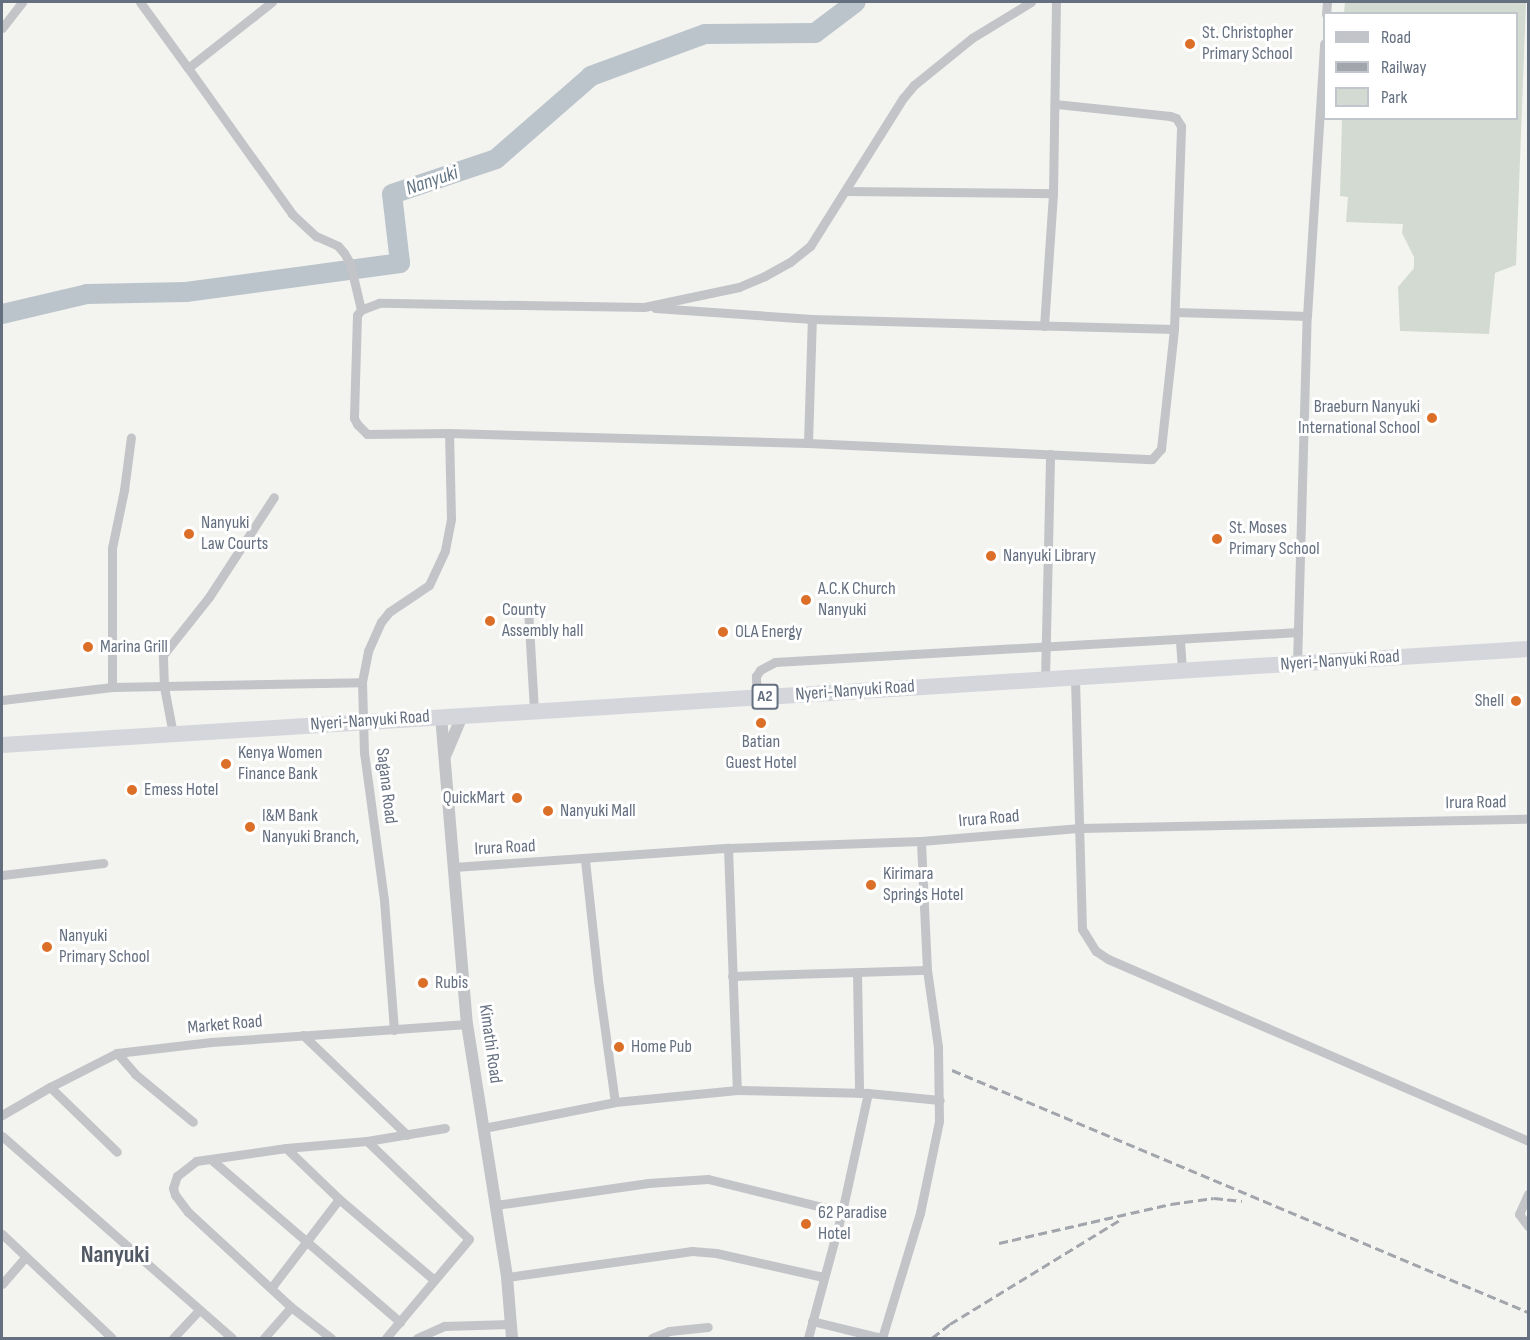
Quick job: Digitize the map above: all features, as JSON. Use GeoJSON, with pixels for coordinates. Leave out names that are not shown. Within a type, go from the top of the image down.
{"type":"FeatureCollection","features":[{"type":"Feature","properties":{"kind":"highway","name":"Nyeri-Nanyuki Road"},"geometry":{"type":"LineString","coordinates":[[2,745],[1528,649]]}},
{"type":"Feature","properties":{"kind":"street"},"geometry":{"type":"LineString","coordinates":[[2,28],[22,2]]}},
{"type":"Feature","properties":{"kind":"street"},"geometry":{"type":"LineString","coordinates":[[141,2],[292,214],[316,236],[338,246],[350,263],[362,309]]}},
{"type":"Feature","properties":{"kind":"street"},"geometry":{"type":"LineString","coordinates":[[188,68],[271,2]]}},
{"type":"Feature","properties":{"kind":"street"},"geometry":{"type":"LineString","coordinates":[[644,307],[738,287],[790,262],[810,246],[903,98],[914,85],[972,38],[1031,2]]}},
{"type":"Feature","properties":{"kind":"street"},"geometry":{"type":"LineString","coordinates":[[1044,326],[1053,193],[1056,2]]}},
{"type":"Feature","properties":{"kind":"street"},"geometry":{"type":"LineString","coordinates":[[1297,664],[1307,316],[1323,60]]}},
{"type":"Feature","properties":{"kind":"street"},"geometry":{"type":"LineString","coordinates":[[1055,104],[1157,114],[1179,121],[1174,329],[1166,413],[1159,454],[1152,459],[808,443],[449,433],[367,434],[354,418],[357,315],[362,309],[379,303],[644,307],[812,319],[1174,329]]}},
{"type":"Feature","properties":{"kind":"street"},"geometry":{"type":"LineString","coordinates":[[846,191],[1053,193]]}},
{"type":"Feature","properties":{"kind":"street"},"geometry":{"type":"LineString","coordinates":[[1174,312],[1307,316]]}},
{"type":"Feature","properties":{"kind":"street"},"geometry":{"type":"LineString","coordinates":[[808,443],[812,319]]}},
{"type":"Feature","properties":{"kind":"street","name":"Sagana Road"},"geometry":{"type":"LineString","coordinates":[[394,1030],[384,900],[362,722],[362,682],[368,651],[381,622],[389,612],[429,585],[445,550],[452,501],[449,433]]}},
{"type":"Feature","properties":{"kind":"street"},"geometry":{"type":"LineString","coordinates":[[112,687],[112,548],[124,490],[130,437]]}},
{"type":"Feature","properties":{"kind":"street"},"geometry":{"type":"LineString","coordinates":[[1045,679],[1050,454]]}},
{"type":"Feature","properties":{"kind":"street"},"geometry":{"type":"LineString","coordinates":[[173,734],[164,687],[163,655],[209,597],[274,497]]}},
{"type":"Feature","properties":{"kind":"street"},"geometry":{"type":"LineString","coordinates":[[528,609],[534,710]]}},
{"type":"Feature","properties":{"kind":"street"},"geometry":{"type":"LineString","coordinates":[[757,698],[756,676],[760,670],[776,662],[891,654],[1180,641],[1298,632]]}},
{"type":"Feature","properties":{"kind":"street"},"geometry":{"type":"LineString","coordinates":[[1180,641],[1182,671]]}},
{"type":"Feature","properties":{"kind":"street"},"geometry":{"type":"LineString","coordinates":[[1075,679],[1082,929],[1101,955],[1528,1141]]}},
{"type":"Feature","properties":{"kind":"street"},"geometry":{"type":"LineString","coordinates":[[2,700],[112,687],[362,682]]}},
{"type":"Feature","properties":{"kind":"street","name":"Kimathi Road"},"geometry":{"type":"LineString","coordinates":[[441,716],[467,1024],[507,1277],[512,1338]]}},
{"type":"Feature","properties":{"kind":"street","name":"Kimathi Road"},"geometry":{"type":"LineString","coordinates":[[446,754],[462,716]]}},
{"type":"Feature","properties":{"kind":"street","name":"Irura Road"},"geometry":{"type":"LineString","coordinates":[[454,867],[585,860],[728,848],[921,841],[1080,828],[1528,819]]}},
{"type":"Feature","properties":{"kind":"street"},"geometry":{"type":"LineString","coordinates":[[812,1321],[881,1338],[920,1213],[939,1121],[940,1100],[938,1047],[927,969],[921,841]]}},
{"type":"Feature","properties":{"kind":"street"},"geometry":{"type":"LineString","coordinates":[[728,848],[737,1090]]}},
{"type":"Feature","properties":{"kind":"street"},"geometry":{"type":"LineString","coordinates":[[585,860],[598,980],[615,1102]]}},
{"type":"Feature","properties":{"kind":"street"},"geometry":{"type":"LineString","coordinates":[[2,874],[103,863]]}},
{"type":"Feature","properties":{"kind":"street"},"geometry":{"type":"LineString","coordinates":[[732,976],[927,969]]}},
{"type":"Feature","properties":{"kind":"street"},"geometry":{"type":"LineString","coordinates":[[808,1338],[842,1212],[864,1093],[857,973]]}},
{"type":"Feature","properties":{"kind":"street","name":"Market Road"},"geometry":{"type":"LineString","coordinates":[[2,1115],[50,1087],[117,1053],[211,1042],[467,1024]]}},
{"type":"Feature","properties":{"kind":"street"},"geometry":{"type":"LineString","coordinates":[[303,1035],[407,1135]]}},
{"type":"Feature","properties":{"kind":"street"},"geometry":{"type":"LineString","coordinates":[[117,1053],[135,1074],[193,1122]]}},
{"type":"Feature","properties":{"kind":"street"},"geometry":{"type":"LineString","coordinates":[[50,1087],[117,1152]]}},
{"type":"Feature","properties":{"kind":"street"},"geometry":{"type":"LineString","coordinates":[[484,1128],[615,1102],[737,1090],[864,1093],[940,1100]]}},
{"type":"Feature","properties":{"kind":"street"},"geometry":{"type":"LineString","coordinates":[[331,1338],[291,1307],[188,1212],[175,1195],[173,1188],[177,1176],[196,1161],[213,1161],[286,1148],[367,1142],[445,1128]]}},
{"type":"Feature","properties":{"kind":"street"},"geometry":{"type":"LineString","coordinates":[[2,1136],[232,1338]]}},
{"type":"Feature","properties":{"kind":"street"},"geometry":{"type":"LineString","coordinates":[[367,1142],[469,1239],[433,1279],[386,1338]]}},
{"type":"Feature","properties":{"kind":"street"},"geometry":{"type":"LineString","coordinates":[[286,1148],[339,1199],[433,1279]]}},
{"type":"Feature","properties":{"kind":"street"},"geometry":{"type":"LineString","coordinates":[[213,1161],[399,1322]]}},
{"type":"Feature","properties":{"kind":"street"},"geometry":{"type":"LineString","coordinates":[[496,1205],[648,1183],[708,1179],[842,1212]]}},
{"type":"Feature","properties":{"kind":"street"},"geometry":{"type":"LineString","coordinates":[[1528,1194],[1519,1214],[1528,1226]]}},
{"type":"Feature","properties":{"kind":"street"},"geometry":{"type":"LineString","coordinates":[[271,1288],[339,1199]]}},
{"type":"Feature","properties":{"kind":"street"},"geometry":{"type":"LineString","coordinates":[[2,1234],[112,1338]]}},
{"type":"Feature","properties":{"kind":"street"},"geometry":{"type":"LineString","coordinates":[[507,1277],[692,1251],[716,1253],[823,1277]]}},
{"type":"Feature","properties":{"kind":"street"},"geometry":{"type":"LineString","coordinates":[[2,1284],[25,1258]]}},
{"type":"Feature","properties":{"kind":"street"},"geometry":{"type":"LineString","coordinates":[[264,1338],[291,1307]]}},
{"type":"Feature","properties":{"kind":"street"},"geometry":{"type":"LineString","coordinates":[[173,1338],[200,1310]]}},
{"type":"Feature","properties":{"kind":"street"},"geometry":{"type":"LineString","coordinates":[[417,1338],[444,1326],[510,1324]]}},
{"type":"Feature","properties":{"kind":"street"},"geometry":{"type":"LineString","coordinates":[[652,1338],[669,1331],[708,1327]]}},
{"type":"Feature","properties":{"kind":"green space"},"geometry":{"type":"Polygon","coordinates":[[[1345,2],[1526,2],[1516,265],[1495,273],[1489,334],[1400,331],[1398,287],[1414,268],[1414,257],[1402,233],[1403,224],[1346,222],[1348,197],[1340,196],[1342,120],[1518,120],[1518,12],[1344,12],[1345,2]]]}},
{"type":"Feature","properties":{"kind":"waterway","name":"Nanyuki"},"geometry":{"type":"LineString","coordinates":[[2,314],[87,294],[186,292],[400,263],[392,194],[496,159],[591,76],[705,34],[815,33],[856,2]]}},
{"type":"Feature","properties":{"kind":"railway"},"geometry":{"type":"LineString","coordinates":[[952,1070],[1528,1312]]}},
{"type":"Feature","properties":{"kind":"railway"},"geometry":{"type":"LineString","coordinates":[[999,1243],[1171,1204],[1214,1198],[1242,1201]]}},
{"type":"Feature","properties":{"kind":"railway"},"geometry":{"type":"LineString","coordinates":[[932,1338],[950,1324],[1120,1220]]}},
{"type":"Feature","properties":{"kind":"place","name":"St. Christopher Primary School"},"geometry":{"type":"Point","coordinates":[1190,44]}},
{"type":"Feature","properties":{"kind":"place","name":"Braeburn Nanyuki International School"},"geometry":{"type":"Point","coordinates":[1432,418]}},
{"type":"Feature","properties":{"kind":"place","name":"Nanyuki Law Courts"},"geometry":{"type":"Point","coordinates":[189,534]}},
{"type":"Feature","properties":{"kind":"place","name":"St. Moses Primary School"},"geometry":{"type":"Point","coordinates":[1217,539]}},
{"type":"Feature","properties":{"kind":"place","name":"Nanyuki Library"},"geometry":{"type":"Point","coordinates":[991,556]}},
{"type":"Feature","properties":{"kind":"place","name":"A.C.K Church Nanyuki"},"geometry":{"type":"Point","coordinates":[806,600]}},
{"type":"Feature","properties":{"kind":"place","name":"County Assembly hall"},"geometry":{"type":"Point","coordinates":[490,621]}},
{"type":"Feature","properties":{"kind":"place","name":"OLA Energy"},"geometry":{"type":"Point","coordinates":[723,632]}},
{"type":"Feature","properties":{"kind":"place","name":"Marina Grill"},"geometry":{"type":"Point","coordinates":[88,647]}},
{"type":"Feature","properties":{"kind":"place","name":"Shell"},"geometry":{"type":"Point","coordinates":[1516,701]}},
{"type":"Feature","properties":{"kind":"place","name":"Batian Guest Hotel"},"geometry":{"type":"Point","coordinates":[761,723]}},
{"type":"Feature","properties":{"kind":"place","name":"Kenya Women Finance Bank"},"geometry":{"type":"Point","coordinates":[226,764]}},
{"type":"Feature","properties":{"kind":"place","name":"Emess Hotel"},"geometry":{"type":"Point","coordinates":[132,790]}},
{"type":"Feature","properties":{"kind":"place","name":"QuickMart"},"geometry":{"type":"Point","coordinates":[517,798]}},
{"type":"Feature","properties":{"kind":"place","name":"Nanyuki Mall"},"geometry":{"type":"Point","coordinates":[548,811]}},
{"type":"Feature","properties":{"kind":"place","name":"I&M Bank Nanyuki Branch,"},"geometry":{"type":"Point","coordinates":[250,827]}},
{"type":"Feature","properties":{"kind":"place","name":"Kirimara Springs Hotel"},"geometry":{"type":"Point","coordinates":[871,885]}},
{"type":"Feature","properties":{"kind":"place","name":"Nanyuki Primary School"},"geometry":{"type":"Point","coordinates":[47,947]}},
{"type":"Feature","properties":{"kind":"place","name":"Rubis"},"geometry":{"type":"Point","coordinates":[423,983]}},
{"type":"Feature","properties":{"kind":"place","name":"Home Pub"},"geometry":{"type":"Point","coordinates":[619,1047]}},
{"type":"Feature","properties":{"kind":"place","name":"62 Paradise Hotel"},"geometry":{"type":"Point","coordinates":[806,1224]}},
{"type":"Feature","properties":{"kind":"district","name":"Nanyuki"},"geometry":{"type":"Point","coordinates":[115,1255]}}]}
